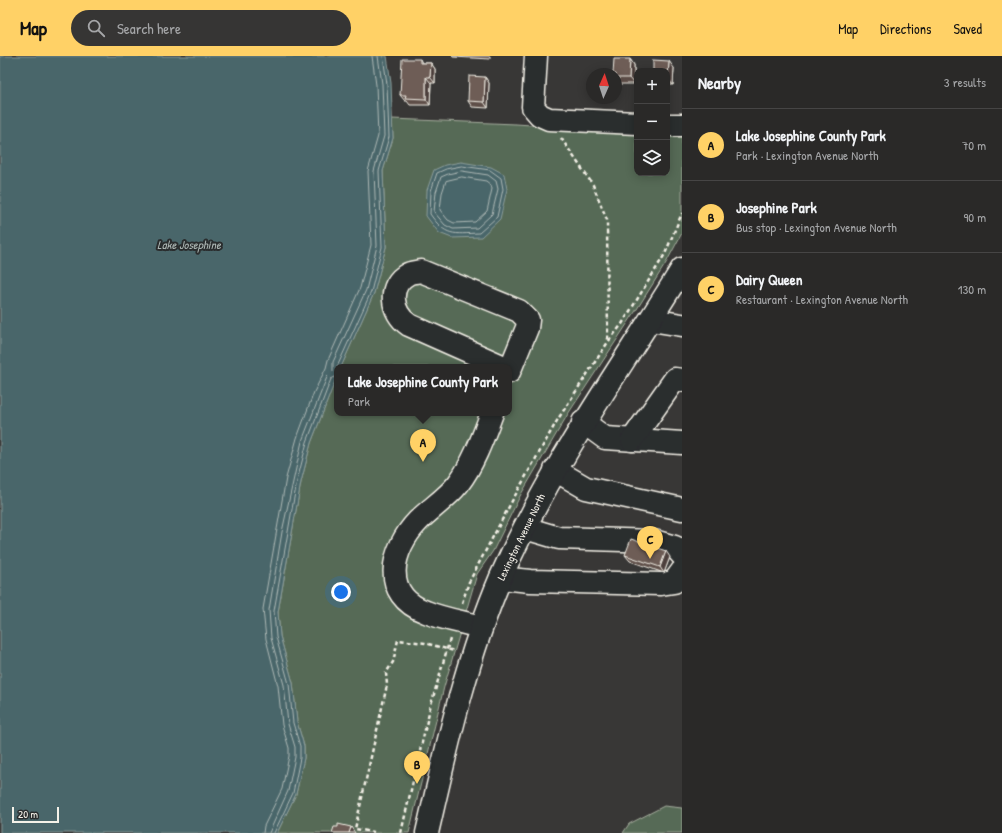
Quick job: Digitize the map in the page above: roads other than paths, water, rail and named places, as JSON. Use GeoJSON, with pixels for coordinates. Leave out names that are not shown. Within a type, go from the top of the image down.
{"type":"FeatureCollection","features":[{"type":"Feature","properties":{"kind":"main road"},"geometry":{"type":"LineString","coordinates":[[536,56],[541,113],[634,123]]}},
{"type":"Feature","properties":{"kind":"main road"},"geometry":{"type":"LineString","coordinates":[[670,125],[682,125]]}},
{"type":"Feature","properties":{"kind":"main road","name":"Lexington Avenue North"},"geometry":{"type":"LineString","coordinates":[[427,833],[460,697],[481,627],[501,578],[555,470],[583,422],[682,270]]}},
{"type":"Feature","properties":{"kind":"main road"},"geometry":{"type":"LineString","coordinates":[[497,364],[409,325],[400,319],[395,308],[394,298],[395,290],[401,280],[408,273],[421,271],[519,311],[528,320],[527,328],[510,364]]}},
{"type":"Feature","properties":{"kind":"main road"},"geometry":{"type":"LineString","coordinates":[[650,320],[682,325]]}},
{"type":"Feature","properties":{"kind":"main road"},"geometry":{"type":"LineString","coordinates":[[632,440],[675,379],[682,380]]}},
{"type":"Feature","properties":{"kind":"main road"},"geometry":{"type":"LineString","coordinates":[[481,627],[425,612],[414,605],[399,592],[394,568],[400,547],[409,532],[419,520],[449,494],[466,472],[491,416]]}},
{"type":"Feature","properties":{"kind":"main road"},"geometry":{"type":"LineString","coordinates":[[583,422],[605,438],[682,443]]}},
{"type":"Feature","properties":{"kind":"main road"},"geometry":{"type":"LineString","coordinates":[[555,470],[586,488],[682,509]]}},
{"type":"Feature","properties":{"kind":"main road"},"geometry":{"type":"LineString","coordinates":[[525,528],[559,538],[654,541],[676,547],[682,555]]}},
{"type":"Feature","properties":{"kind":"main road"},"geometry":{"type":"LineString","coordinates":[[501,578],[530,581],[661,584],[674,582],[682,571]]}},
{"type":"Feature","properties":{"kind":"water","name":"Lake Josephine"},"geometry":{"type":"Polygon","coordinates":[[[0,56],[387,56],[391,83],[393,138],[383,171],[386,247],[374,293],[342,364],[334,364],[334,384],[311,443],[301,482],[278,612],[280,636],[293,683],[297,722],[304,746],[304,758],[296,794],[277,833],[0,833],[0,56]]]}},
{"type":"Feature","properties":{"kind":"water"},"geometry":{"type":"Polygon","coordinates":[[[461,162],[491,167],[504,174],[507,189],[500,219],[481,237],[452,238],[439,233],[426,216],[427,190],[434,170],[445,165],[461,162]]]}},
{"type":"Feature","properties":{"kind":"place","name":"Lake Josephine County Park"},"geometry":{"type":"Point","coordinates":[423,462]}},
{"type":"Feature","properties":{"kind":"place","name":"Dairy Queen"},"geometry":{"type":"Point","coordinates":[650,559]}},
{"type":"Feature","properties":{"kind":"place","name":"Josephine Park"},"geometry":{"type":"Point","coordinates":[417,784]}}]}
